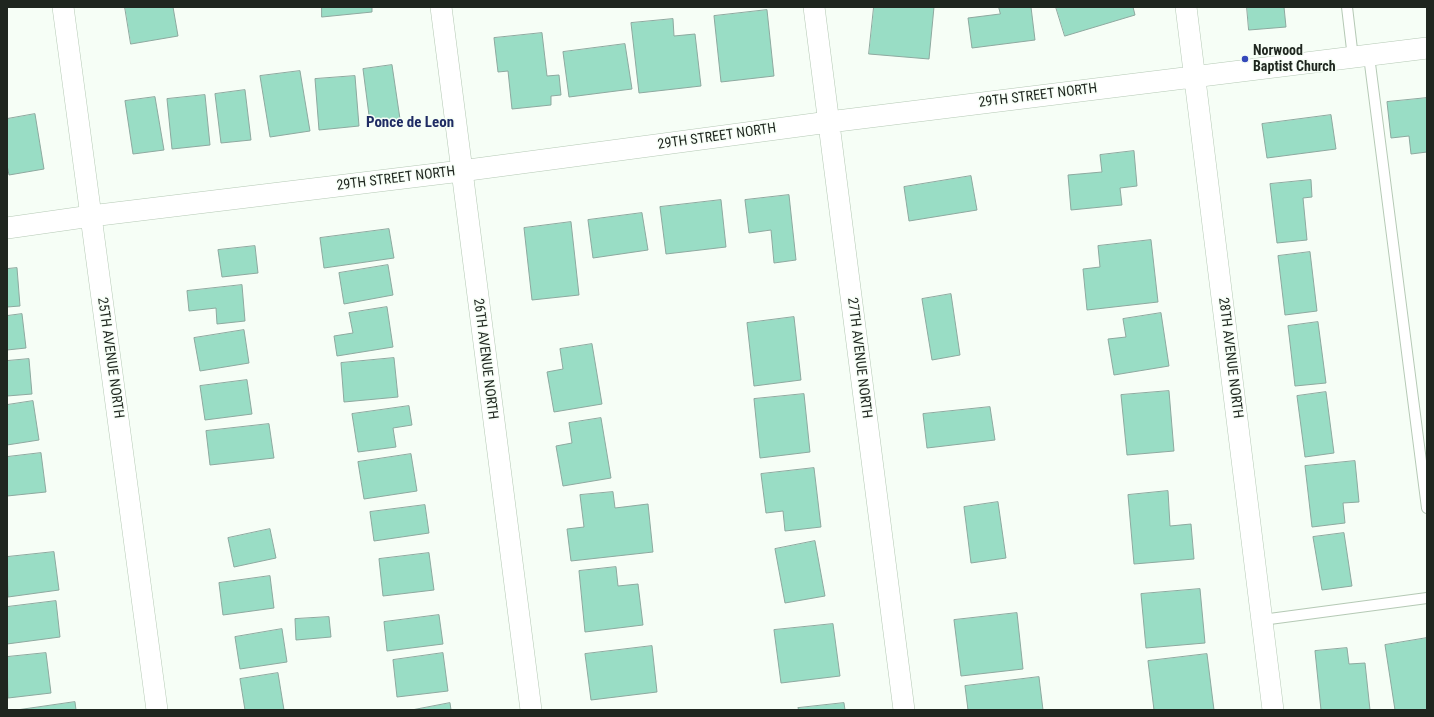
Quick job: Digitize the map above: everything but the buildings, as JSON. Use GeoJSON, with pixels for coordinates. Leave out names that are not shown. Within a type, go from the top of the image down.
{"type":"FeatureCollection","features":[{"type":"Feature","properties":{"kind":"street","name":"25TH AVENUE NORTH"},"geometry":{"type":"LineString","coordinates":[[63,7],[157,710]]}},
{"type":"Feature","properties":{"kind":"street","name":"26TH AVENUE NORTH"},"geometry":{"type":"LineString","coordinates":[[441,7],[531,710]]}},
{"type":"Feature","properties":{"kind":"street","name":"27TH AVENUE NORTH"},"geometry":{"type":"LineString","coordinates":[[814,7],[904,710]]}},
{"type":"Feature","properties":{"kind":"street","name":"28TH AVENUE NORTH"},"geometry":{"type":"LineString","coordinates":[[1186,7],[1273,710]]}},
{"type":"Feature","properties":{"kind":"street","name":"29TH STREET NORTH"},"geometry":{"type":"LineString","coordinates":[[7,228],[91,216],[461,171],[829,122],[1427,48]]}},
{"type":"Feature","properties":{"kind":"lane"},"geometry":{"type":"LineString","coordinates":[[1347,7],[1361,57],[1427,508]]}},
{"type":"Feature","properties":{"kind":"lane"},"geometry":{"type":"LineString","coordinates":[[1262,620],[1427,598]]}},
{"type":"Feature","properties":{"kind":"place","name":"Norwood Baptist Church"},"geometry":{"type":"Point","coordinates":[1245,59]}},
{"type":"Feature","properties":{"kind":"district","name":"Ponce de Leon"},"geometry":{"type":"Point","coordinates":[410,123]}}]}
